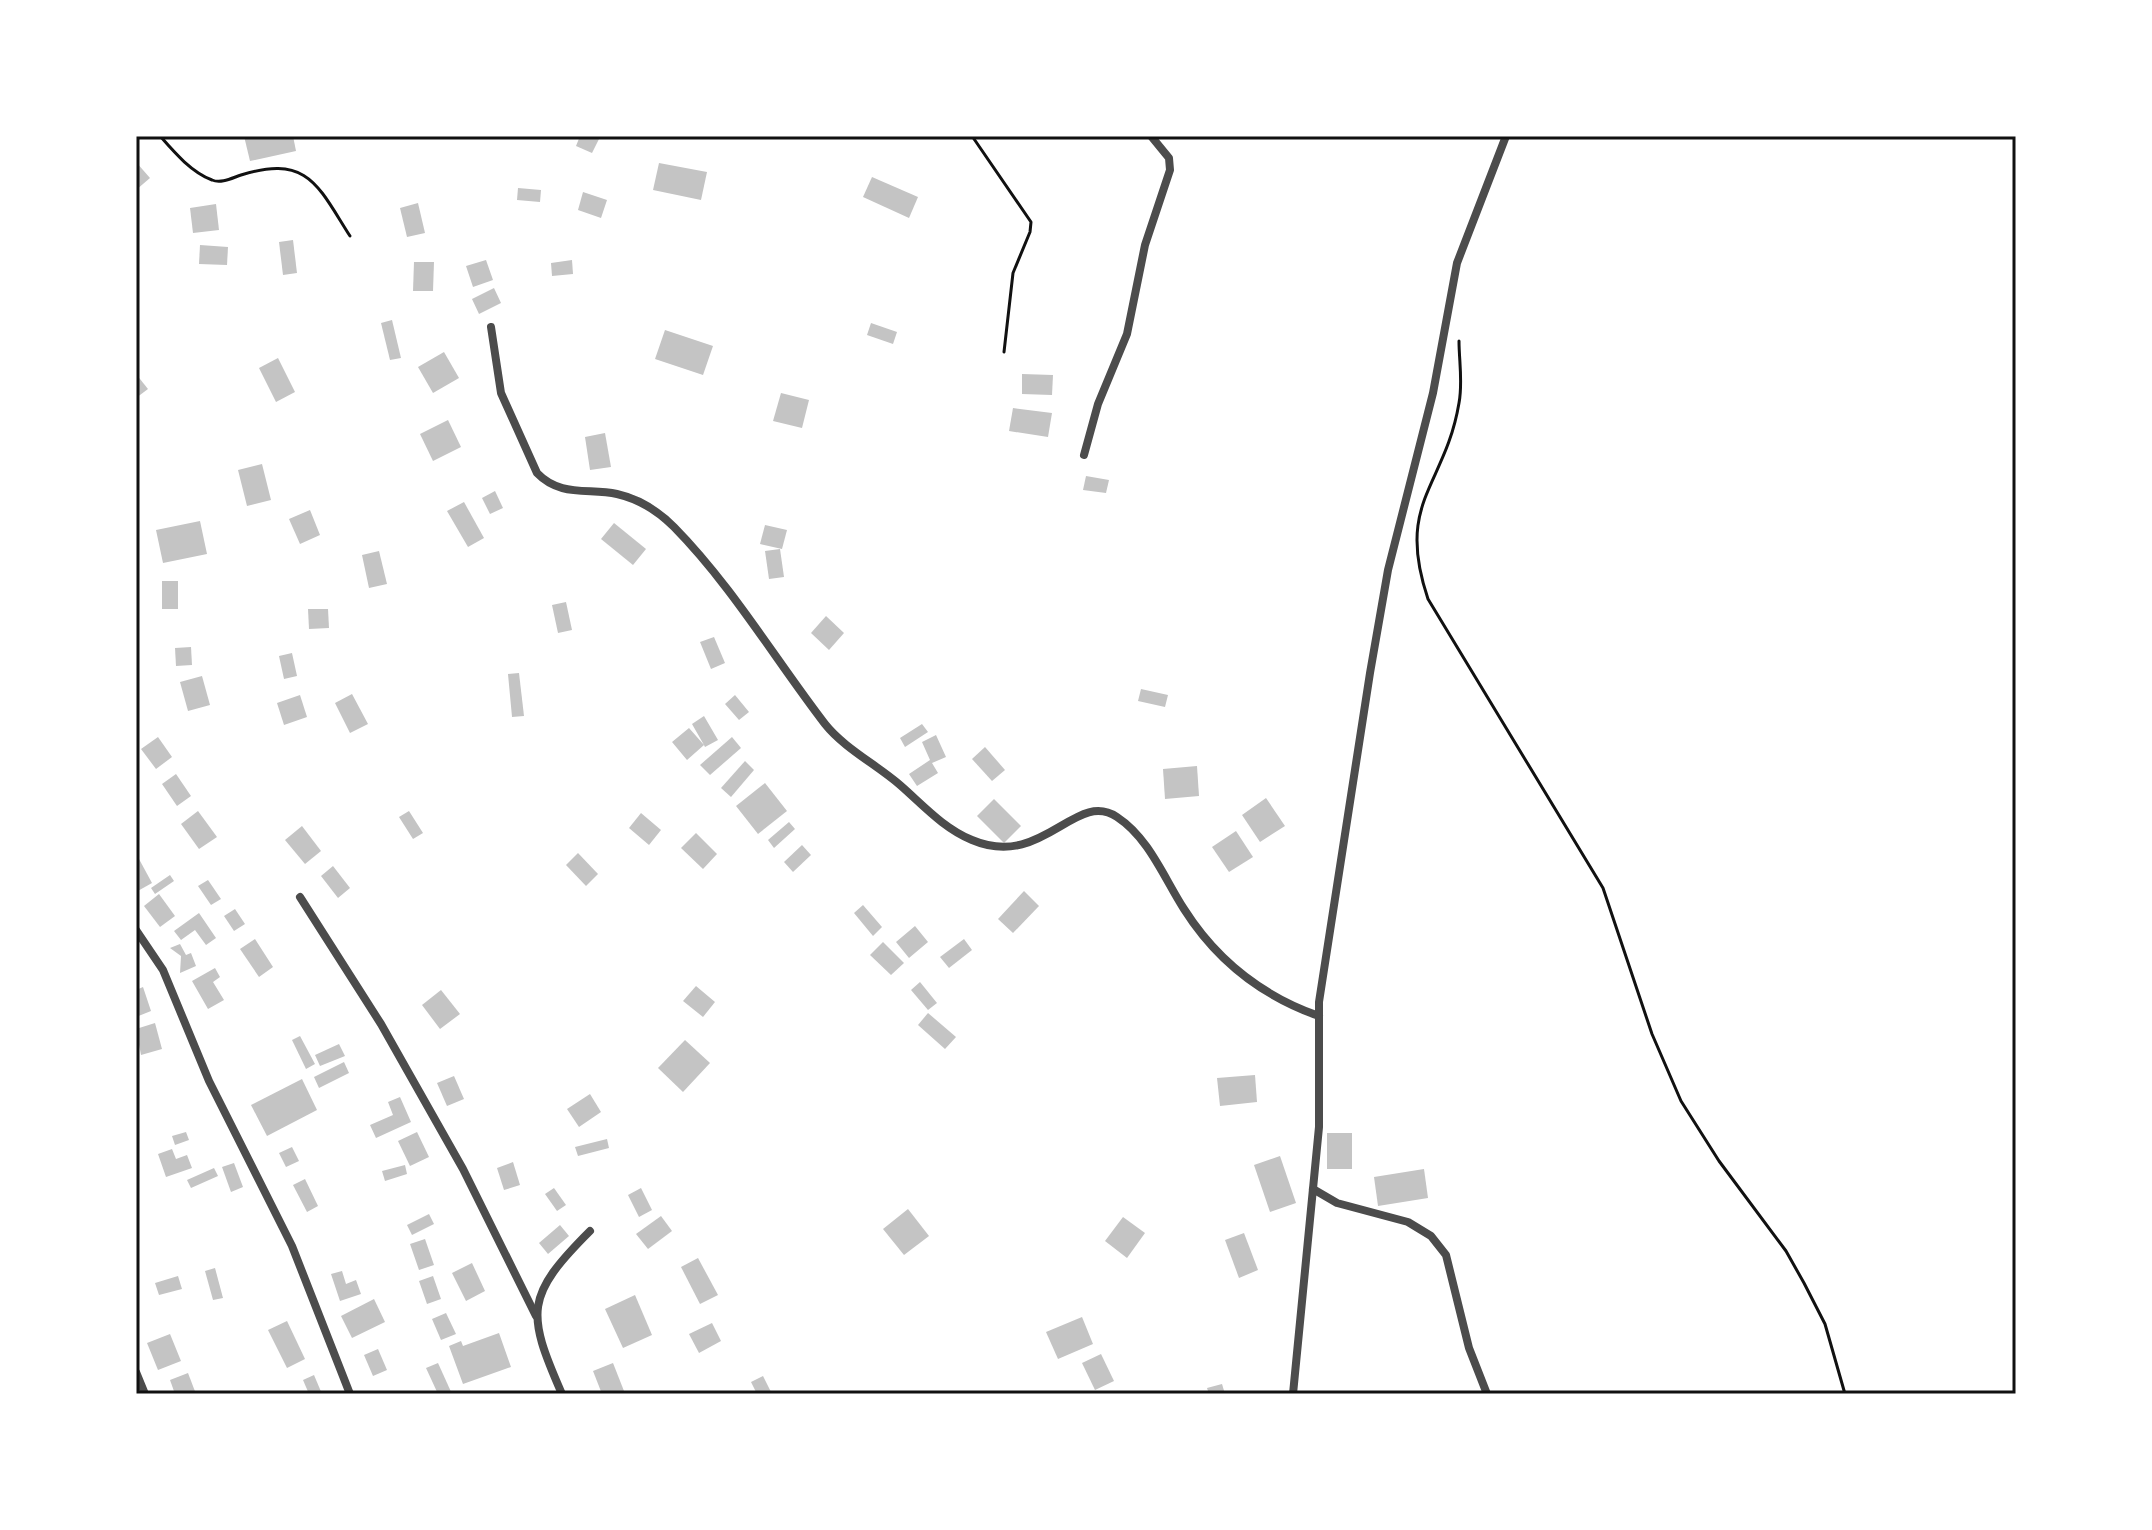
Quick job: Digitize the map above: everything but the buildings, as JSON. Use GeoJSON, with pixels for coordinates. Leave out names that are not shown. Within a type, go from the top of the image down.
{"type":"FeatureCollection","features":[{"type":"Feature","properties":{"kind":"street"},"geometry":{"type":"LineString","coordinates":[[1084,455],[1098,404],[1127,334],[1145,245],[1170,170],[1169,158],[1151,136]]}},
{"type":"Feature","properties":{"kind":"street"},"geometry":{"type":"LineString","coordinates":[[1293,1394],[1319,1127],[1319,1016],[1388,570],[1430,409],[1457,263],[1506,136]]}},
{"type":"Feature","properties":{"kind":"street"},"geometry":{"type":"LineString","coordinates":[[491,327],[501,393],[537,473],[545,481],[565,490],[616,494],[657,512],[685,539],[748,617],[835,734],[939,820],[974,841],[1015,847],[1048,836],[1084,811],[1095,809],[1117,817],[1152,855],[1200,931],[1241,975],[1285,1004],[1319,1016]]}},
{"type":"Feature","properties":{"kind":"street"},"geometry":{"type":"LineString","coordinates":[[300,897],[381,1024],[463,1169],[536,1316],[548,1364],[562,1394]]}},
{"type":"Feature","properties":{"kind":"street"},"geometry":{"type":"LineString","coordinates":[[136,930],[163,970],[209,1081],[292,1246],[350,1394]]}},
{"type":"Feature","properties":{"kind":"street"},"geometry":{"type":"LineString","coordinates":[[1313,1189],[1337,1203],[1408,1222],[1431,1236],[1446,1255],[1469,1348],[1487,1394]]}},
{"type":"Feature","properties":{"kind":"street"},"geometry":{"type":"LineString","coordinates":[[536,1316],[549,1276],[590,1231]]}},
{"type":"Feature","properties":{"kind":"street"},"geometry":{"type":"LineString","coordinates":[[136,1372],[145,1394]]}},
{"type":"Feature","properties":{"kind":"path"},"geometry":{"type":"LineString","coordinates":[[160,136],[179,157],[212,181],[276,166],[296,170],[318,187],[350,236]]}},
{"type":"Feature","properties":{"kind":"path"},"geometry":{"type":"LineString","coordinates":[[972,136],[1031,222],[1013,273],[1004,352]]}},
{"type":"Feature","properties":{"kind":"path"},"geometry":{"type":"LineString","coordinates":[[1458,334],[1459,404],[1417,518],[1417,561],[1428,599],[1603,888],[1652,1034],[1681,1101],[1711,1150],[1786,1251],[1804,1283],[1825,1324],[1845,1394]]}}]}
